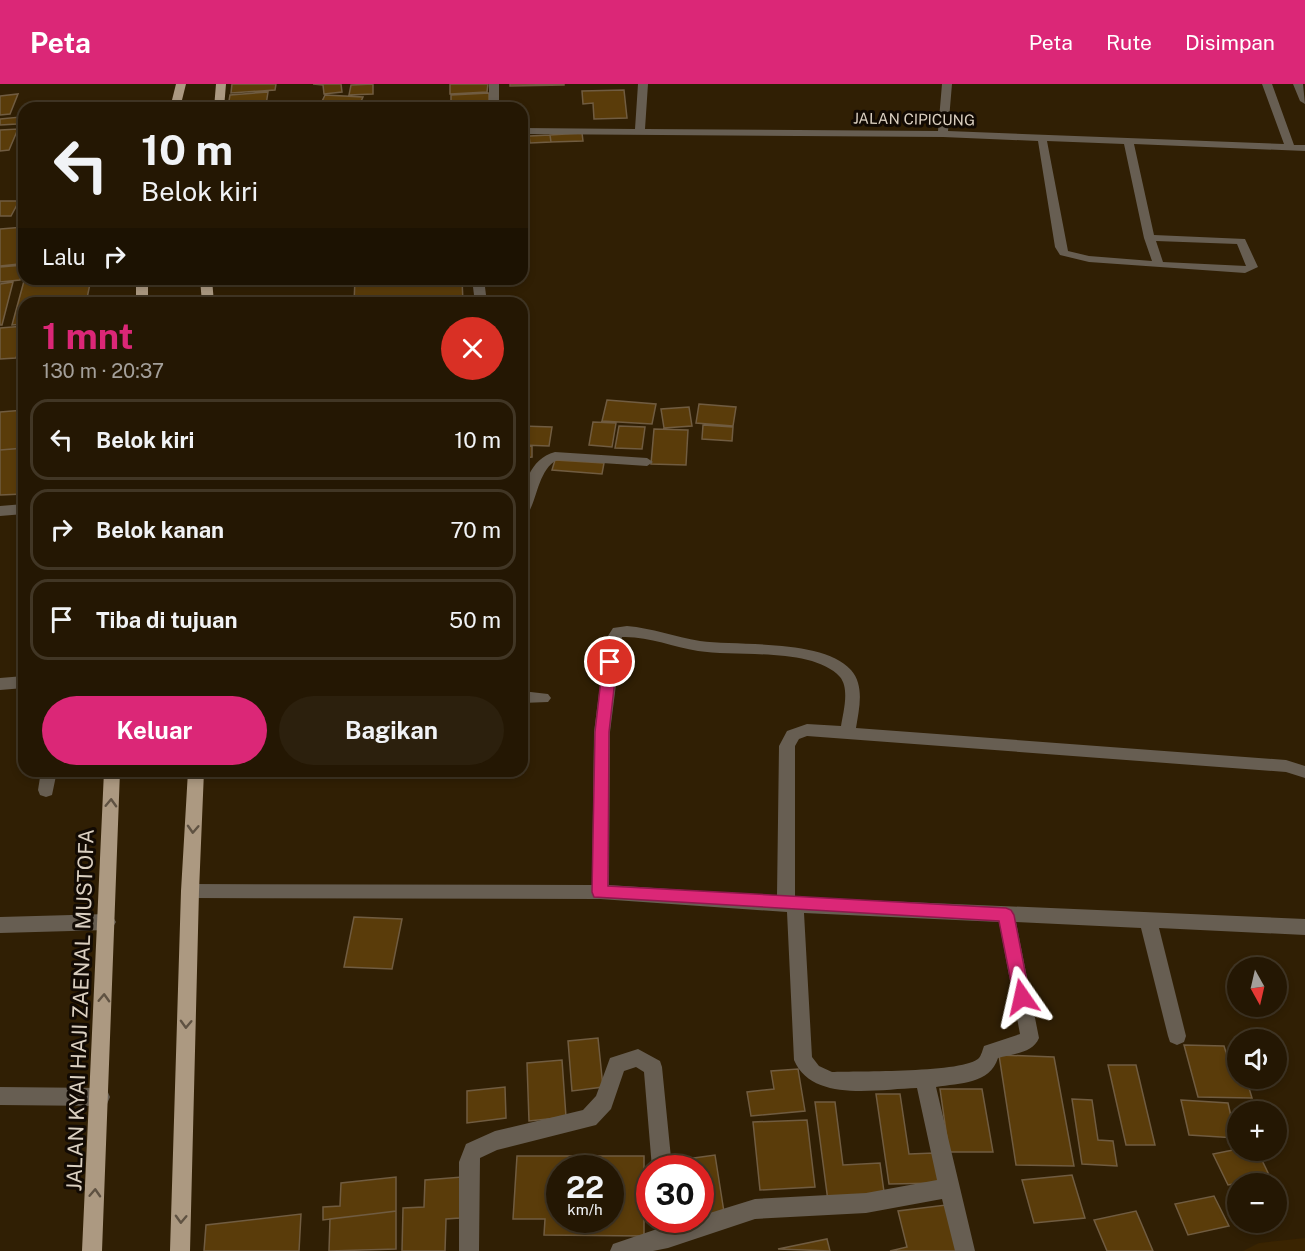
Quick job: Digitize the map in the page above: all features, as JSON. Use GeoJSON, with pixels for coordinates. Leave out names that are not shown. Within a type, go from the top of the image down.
{"type":"FeatureCollection","features":[{"type":"Feature","properties":{"kind":"main road"},"geometry":{"type":"LineString","coordinates":[[177,102],[182,84]]}},
{"type":"Feature","properties":{"kind":"main road"},"geometry":{"type":"LineString","coordinates":[[220,102],[221,84]]}},
{"type":"Feature","properties":{"kind":"main road","name":"JALAN KYAI HAJI ZAENAL MUSTOFA"},"geometry":{"type":"LineString","coordinates":[[92,1251],[112,777]]}},
{"type":"Feature","properties":{"kind":"main road"},"geometry":{"type":"LineString","coordinates":[[180,1251],[190,891],[196,777]]}},
{"type":"Feature","properties":{"kind":"street"},"geometry":{"type":"LineString","coordinates":[[494,84],[494,102]]}},
{"type":"Feature","properties":{"kind":"street"},"geometry":{"type":"LineString","coordinates":[[640,132],[643,84]]}},
{"type":"Feature","properties":{"kind":"street"},"geometry":{"type":"LineString","coordinates":[[943,134],[947,84]]}},
{"type":"Feature","properties":{"kind":"street"},"geometry":{"type":"LineString","coordinates":[[1267,84],[1290,147]]}},
{"type":"Feature","properties":{"kind":"street"},"geometry":{"type":"LineString","coordinates":[[1298,84],[1305,101]]}},
{"type":"Feature","properties":{"kind":"street","name":"JALAN CIPICUNG"},"geometry":{"type":"LineString","coordinates":[[528,131],[943,134],[1305,148]]}},
{"type":"Feature","properties":{"kind":"street"},"geometry":{"type":"LineString","coordinates":[[1042,138],[1060,247],[1064,253],[1080,258],[1159,265],[1245,270],[1252,267],[1238,240],[1149,238]]}},
{"type":"Feature","properties":{"kind":"street"},"geometry":{"type":"LineString","coordinates":[[1128,141],[1149,238],[1159,265]]}},
{"type":"Feature","properties":{"kind":"street"},"geometry":{"type":"LineString","coordinates":[[528,498],[541,464],[547,458],[555,456],[647,462]]}},
{"type":"Feature","properties":{"kind":"street"},"geometry":{"type":"LineString","coordinates":[[0,511],[18,510]]}},
{"type":"Feature","properties":{"kind":"street"},"geometry":{"type":"LineString","coordinates":[[600,892],[602,732],[612,639],[618,632],[634,632],[710,647],[761,649],[829,661],[846,674],[853,692],[848,732]]}},
{"type":"Feature","properties":{"kind":"street"},"geometry":{"type":"LineString","coordinates":[[0,684],[18,682]]}},
{"type":"Feature","properties":{"kind":"street"},"geometry":{"type":"LineString","coordinates":[[528,697],[543,698]]}},
{"type":"Feature","properties":{"kind":"street"},"geometry":{"type":"LineString","coordinates":[[1006,915],[1030,1038],[1024,1044],[1005,1046],[991,1052],[987,1064],[974,1072],[925,1079],[831,1081],[812,1072],[803,1059],[790,903],[787,746],[793,735],[807,730],[848,732],[1286,766],[1305,772]]}},
{"type":"Feature","properties":{"kind":"street"},"geometry":{"type":"LineString","coordinates":[[46,790],[48,777]]}},
{"type":"Feature","properties":{"kind":"street"},"geometry":{"type":"LineString","coordinates":[[190,891],[600,892],[1006,915],[1305,927]]}},
{"type":"Feature","properties":{"kind":"street"},"geometry":{"type":"LineString","coordinates":[[1148,919],[1177,1036]]}},
{"type":"Feature","properties":{"kind":"street"},"geometry":{"type":"LineString","coordinates":[[0,925],[107,921]]}},
{"type":"Feature","properties":{"kind":"street"},"geometry":{"type":"LineString","coordinates":[[468,1251],[469,1162],[473,1150],[495,1141],[589,1118],[604,1102],[618,1064],[638,1058],[653,1067],[661,1155]]}},
{"type":"Feature","properties":{"kind":"street"},"geometry":{"type":"LineString","coordinates":[[925,1079],[948,1188],[965,1251]]}},
{"type":"Feature","properties":{"kind":"street"},"geometry":{"type":"LineString","coordinates":[[0,1096],[100,1097]]}},
{"type":"Feature","properties":{"kind":"street"},"geometry":{"type":"LineString","coordinates":[[714,1218],[755,1209],[866,1203],[948,1188]]}},
{"type":"Feature","properties":{"kind":"street"},"geometry":{"type":"LineString","coordinates":[[620,1251],[658,1233]]}},
{"type":"Feature","properties":{"kind":"shaded area"},"geometry":{"type":"Polygon","coordinates":[[[1305,1238],[1305,1251],[1243,1251],[1259,1243],[1305,1238]]]}},
{"type":"Feature","properties":{"kind":"building"},"geometry":{"type":"Polygon","coordinates":[[[232,84],[276,84],[275,90],[231,93],[232,84]]]}},
{"type":"Feature","properties":{"kind":"building"},"geometry":{"type":"Polygon","coordinates":[[[313,84],[341,84],[342,92],[324,94],[323,85],[313,84]]]}},
{"type":"Feature","properties":{"kind":"building"},"geometry":{"type":"Polygon","coordinates":[[[373,84],[373,94],[349,95],[351,85],[373,84]]]}},
{"type":"Feature","properties":{"kind":"building"},"geometry":{"type":"Polygon","coordinates":[[[450,84],[488,84],[487,92],[450,94],[450,84]]]}},
{"type":"Feature","properties":{"kind":"building"},"geometry":{"type":"Polygon","coordinates":[[[510,84],[564,84],[564,85],[510,86],[510,84]]]}},
{"type":"Feature","properties":{"kind":"building"},"geometry":{"type":"Polygon","coordinates":[[[624,90],[627,118],[594,119],[593,103],[583,104],[582,91],[624,90]]]}},
{"type":"Feature","properties":{"kind":"building"},"geometry":{"type":"Polygon","coordinates":[[[268,92],[266,102],[229,102],[230,95],[268,92]]]}},
{"type":"Feature","properties":{"kind":"building"},"geometry":{"type":"Polygon","coordinates":[[[489,93],[489,102],[451,102],[451,95],[489,93]]]}},
{"type":"Feature","properties":{"kind":"building"},"geometry":{"type":"Polygon","coordinates":[[[18,94],[10,114],[0,115],[0,96],[18,94]]]}},
{"type":"Feature","properties":{"kind":"building"},"geometry":{"type":"Polygon","coordinates":[[[325,95],[363,97],[361,102],[322,102],[325,95]]]}},
{"type":"Feature","properties":{"kind":"building"},"geometry":{"type":"Polygon","coordinates":[[[18,117],[18,122],[17,124],[0,125],[0,119],[18,117]]]}},
{"type":"Feature","properties":{"kind":"building"},"geometry":{"type":"Polygon","coordinates":[[[18,129],[9,150],[0,151],[0,130],[18,129]]]}},
{"type":"Feature","properties":{"kind":"building"},"geometry":{"type":"Polygon","coordinates":[[[582,133],[583,141],[551,142],[550,135],[582,133]]]}},
{"type":"Feature","properties":{"kind":"building"},"geometry":{"type":"Polygon","coordinates":[[[550,135],[551,142],[530,143],[529,136],[550,135]]]}},
{"type":"Feature","properties":{"kind":"building"},"geometry":{"type":"Polygon","coordinates":[[[0,201],[18,201],[11,216],[0,216],[0,201]]]}},
{"type":"Feature","properties":{"kind":"building"},"geometry":{"type":"Polygon","coordinates":[[[18,228],[18,264],[0,266],[0,229],[18,228]]]}},
{"type":"Feature","properties":{"kind":"building"},"geometry":{"type":"Polygon","coordinates":[[[18,266],[18,280],[0,282],[0,267],[18,266]]]}},
{"type":"Feature","properties":{"kind":"building"},"geometry":{"type":"Polygon","coordinates":[[[13,282],[2,325],[0,325],[0,284],[13,282]]]}},
{"type":"Feature","properties":{"kind":"building"},"geometry":{"type":"Polygon","coordinates":[[[23,285],[90,285],[87,297],[20,297],[23,285]]]}},
{"type":"Feature","properties":{"kind":"building"},"geometry":{"type":"Polygon","coordinates":[[[355,285],[462,285],[463,297],[354,297],[355,285]]]}},
{"type":"Feature","properties":{"kind":"building"},"geometry":{"type":"Polygon","coordinates":[[[18,303],[18,324],[12,325],[18,303]]]}},
{"type":"Feature","properties":{"kind":"building"},"geometry":{"type":"Polygon","coordinates":[[[18,326],[16,358],[0,359],[0,328],[18,326]]]}},
{"type":"Feature","properties":{"kind":"building"},"geometry":{"type":"Polygon","coordinates":[[[607,400],[656,404],[652,424],[602,421],[607,400]]]}},
{"type":"Feature","properties":{"kind":"building"},"geometry":{"type":"Polygon","coordinates":[[[699,404],[736,407],[733,426],[696,423],[699,404]]]}},
{"type":"Feature","properties":{"kind":"building"},"geometry":{"type":"Polygon","coordinates":[[[689,407],[692,426],[664,428],[661,409],[689,407]]]}},
{"type":"Feature","properties":{"kind":"building"},"geometry":{"type":"Polygon","coordinates":[[[18,410],[18,448],[0,450],[0,412],[18,410]]]}},
{"type":"Feature","properties":{"kind":"building"},"geometry":{"type":"Polygon","coordinates":[[[593,422],[616,423],[612,447],[589,445],[593,422]]]}},
{"type":"Feature","properties":{"kind":"building"},"geometry":{"type":"Polygon","coordinates":[[[703,425],[733,427],[732,441],[702,439],[703,425]]]}},
{"type":"Feature","properties":{"kind":"building"},"geometry":{"type":"Polygon","coordinates":[[[528,426],[552,427],[549,446],[528,445],[528,426]]]}},
{"type":"Feature","properties":{"kind":"building"},"geometry":{"type":"Polygon","coordinates":[[[619,426],[645,427],[642,449],[615,448],[619,426]]]}},
{"type":"Feature","properties":{"kind":"building"},"geometry":{"type":"Polygon","coordinates":[[[654,429],[688,430],[686,465],[651,464],[654,429]]]}},
{"type":"Feature","properties":{"kind":"building"},"geometry":{"type":"Polygon","coordinates":[[[528,446],[532,446],[532,457],[528,457],[528,446]]]}},
{"type":"Feature","properties":{"kind":"building"},"geometry":{"type":"Polygon","coordinates":[[[18,448],[18,494],[0,495],[0,450],[18,448]]]}},
{"type":"Feature","properties":{"kind":"building"},"geometry":{"type":"Polygon","coordinates":[[[555,460],[604,463],[602,474],[552,470],[555,460]]]}},
{"type":"Feature","properties":{"kind":"building"},"geometry":{"type":"Polygon","coordinates":[[[354,917],[402,919],[392,969],[344,967],[354,917]]]}},
{"type":"Feature","properties":{"kind":"building"},"geometry":{"type":"Polygon","coordinates":[[[598,1038],[603,1087],[572,1091],[568,1041],[598,1038]]]}},
{"type":"Feature","properties":{"kind":"building"},"geometry":{"type":"Polygon","coordinates":[[[1184,1045],[1224,1046],[1227,1056],[1227,1089],[1249,1089],[1252,1098],[1198,1097],[1184,1045]]]}},
{"type":"Feature","properties":{"kind":"building"},"geometry":{"type":"Polygon","coordinates":[[[999,1055],[1054,1057],[1074,1166],[1016,1165],[999,1055]]]}},
{"type":"Feature","properties":{"kind":"building"},"geometry":{"type":"Polygon","coordinates":[[[562,1060],[566,1117],[529,1121],[527,1063],[562,1060]]]}},
{"type":"Feature","properties":{"kind":"building"},"geometry":{"type":"Polygon","coordinates":[[[1108,1065],[1136,1065],[1155,1145],[1126,1145],[1108,1065]]]}},
{"type":"Feature","properties":{"kind":"building"},"geometry":{"type":"Polygon","coordinates":[[[798,1069],[805,1111],[751,1116],[747,1092],[774,1089],[771,1071],[798,1069]]]}},
{"type":"Feature","properties":{"kind":"building"},"geometry":{"type":"Polygon","coordinates":[[[505,1087],[506,1118],[467,1123],[467,1091],[505,1087]]]}},
{"type":"Feature","properties":{"kind":"building"},"geometry":{"type":"Polygon","coordinates":[[[940,1089],[982,1089],[993,1152],[949,1152],[940,1089]]]}},
{"type":"Feature","properties":{"kind":"building"},"geometry":{"type":"Polygon","coordinates":[[[876,1094],[900,1094],[909,1154],[934,1153],[939,1183],[889,1184],[876,1094]]]}},
{"type":"Feature","properties":{"kind":"building"},"geometry":{"type":"Polygon","coordinates":[[[1072,1099],[1092,1100],[1098,1140],[1113,1141],[1117,1166],[1082,1164],[1072,1099]]]}},
{"type":"Feature","properties":{"kind":"building"},"geometry":{"type":"Polygon","coordinates":[[[1181,1100],[1227,1103],[1227,1137],[1189,1135],[1181,1100]]]}},
{"type":"Feature","properties":{"kind":"building"},"geometry":{"type":"Polygon","coordinates":[[[815,1102],[835,1102],[843,1165],[880,1163],[885,1199],[828,1201],[815,1102]]]}},
{"type":"Feature","properties":{"kind":"building"},"geometry":{"type":"Polygon","coordinates":[[[807,1120],[815,1187],[760,1190],[753,1122],[807,1120]]]}},
{"type":"Feature","properties":{"kind":"building"},"geometry":{"type":"Polygon","coordinates":[[[1227,1151],[1227,1161],[1262,1161],[1268,1173],[1227,1173],[1227,1183],[1213,1154],[1227,1151]]]}},
{"type":"Feature","properties":{"kind":"building"},"geometry":{"type":"Polygon","coordinates":[[[714,1155],[724,1212],[714,1213],[714,1155]]]}},
{"type":"Feature","properties":{"kind":"building"},"geometry":{"type":"Polygon","coordinates":[[[517,1156],[546,1156],[546,1233],[624,1233],[624,1156],[636,1156],[636,1233],[644,1233],[644,1236],[544,1235],[545,1219],[513,1219],[517,1156]]]}},
{"type":"Feature","properties":{"kind":"building"},"geometry":{"type":"Polygon","coordinates":[[[1072,1175],[1085,1218],[1034,1223],[1022,1180],[1072,1175]]]}},
{"type":"Feature","properties":{"kind":"building"},"geometry":{"type":"Polygon","coordinates":[[[396,1177],[396,1211],[323,1220],[323,1207],[340,1206],[341,1183],[396,1177]]]}},
{"type":"Feature","properties":{"kind":"building"},"geometry":{"type":"Polygon","coordinates":[[[462,1177],[460,1218],[446,1219],[445,1251],[402,1251],[403,1208],[424,1207],[425,1180],[462,1177]]]}},
{"type":"Feature","properties":{"kind":"building"},"geometry":{"type":"Polygon","coordinates":[[[1214,1196],[1227,1226],[1188,1235],[1175,1204],[1214,1196]]]}},
{"type":"Feature","properties":{"kind":"building"},"geometry":{"type":"Polygon","coordinates":[[[946,1205],[958,1251],[890,1251],[907,1247],[898,1211],[946,1205]]]}},
{"type":"Feature","properties":{"kind":"building"},"geometry":{"type":"Polygon","coordinates":[[[396,1211],[396,1249],[329,1251],[330,1219],[396,1211]]]}},
{"type":"Feature","properties":{"kind":"building"},"geometry":{"type":"Polygon","coordinates":[[[1136,1211],[1153,1251],[1107,1251],[1094,1220],[1136,1211]]]}},
{"type":"Feature","properties":{"kind":"building"},"geometry":{"type":"Polygon","coordinates":[[[301,1214],[299,1251],[204,1251],[206,1225],[301,1214]]]}},
{"type":"Feature","properties":{"kind":"building"},"geometry":{"type":"Polygon","coordinates":[[[827,1239],[830,1251],[778,1249],[827,1239]]]}},
{"type":"Feature","properties":{"kind":"route"},"geometry":{"type":"LineString","coordinates":[[610,662],[602,732],[600,892],[815,906],[1006,915],[1022,997]]}}]}
